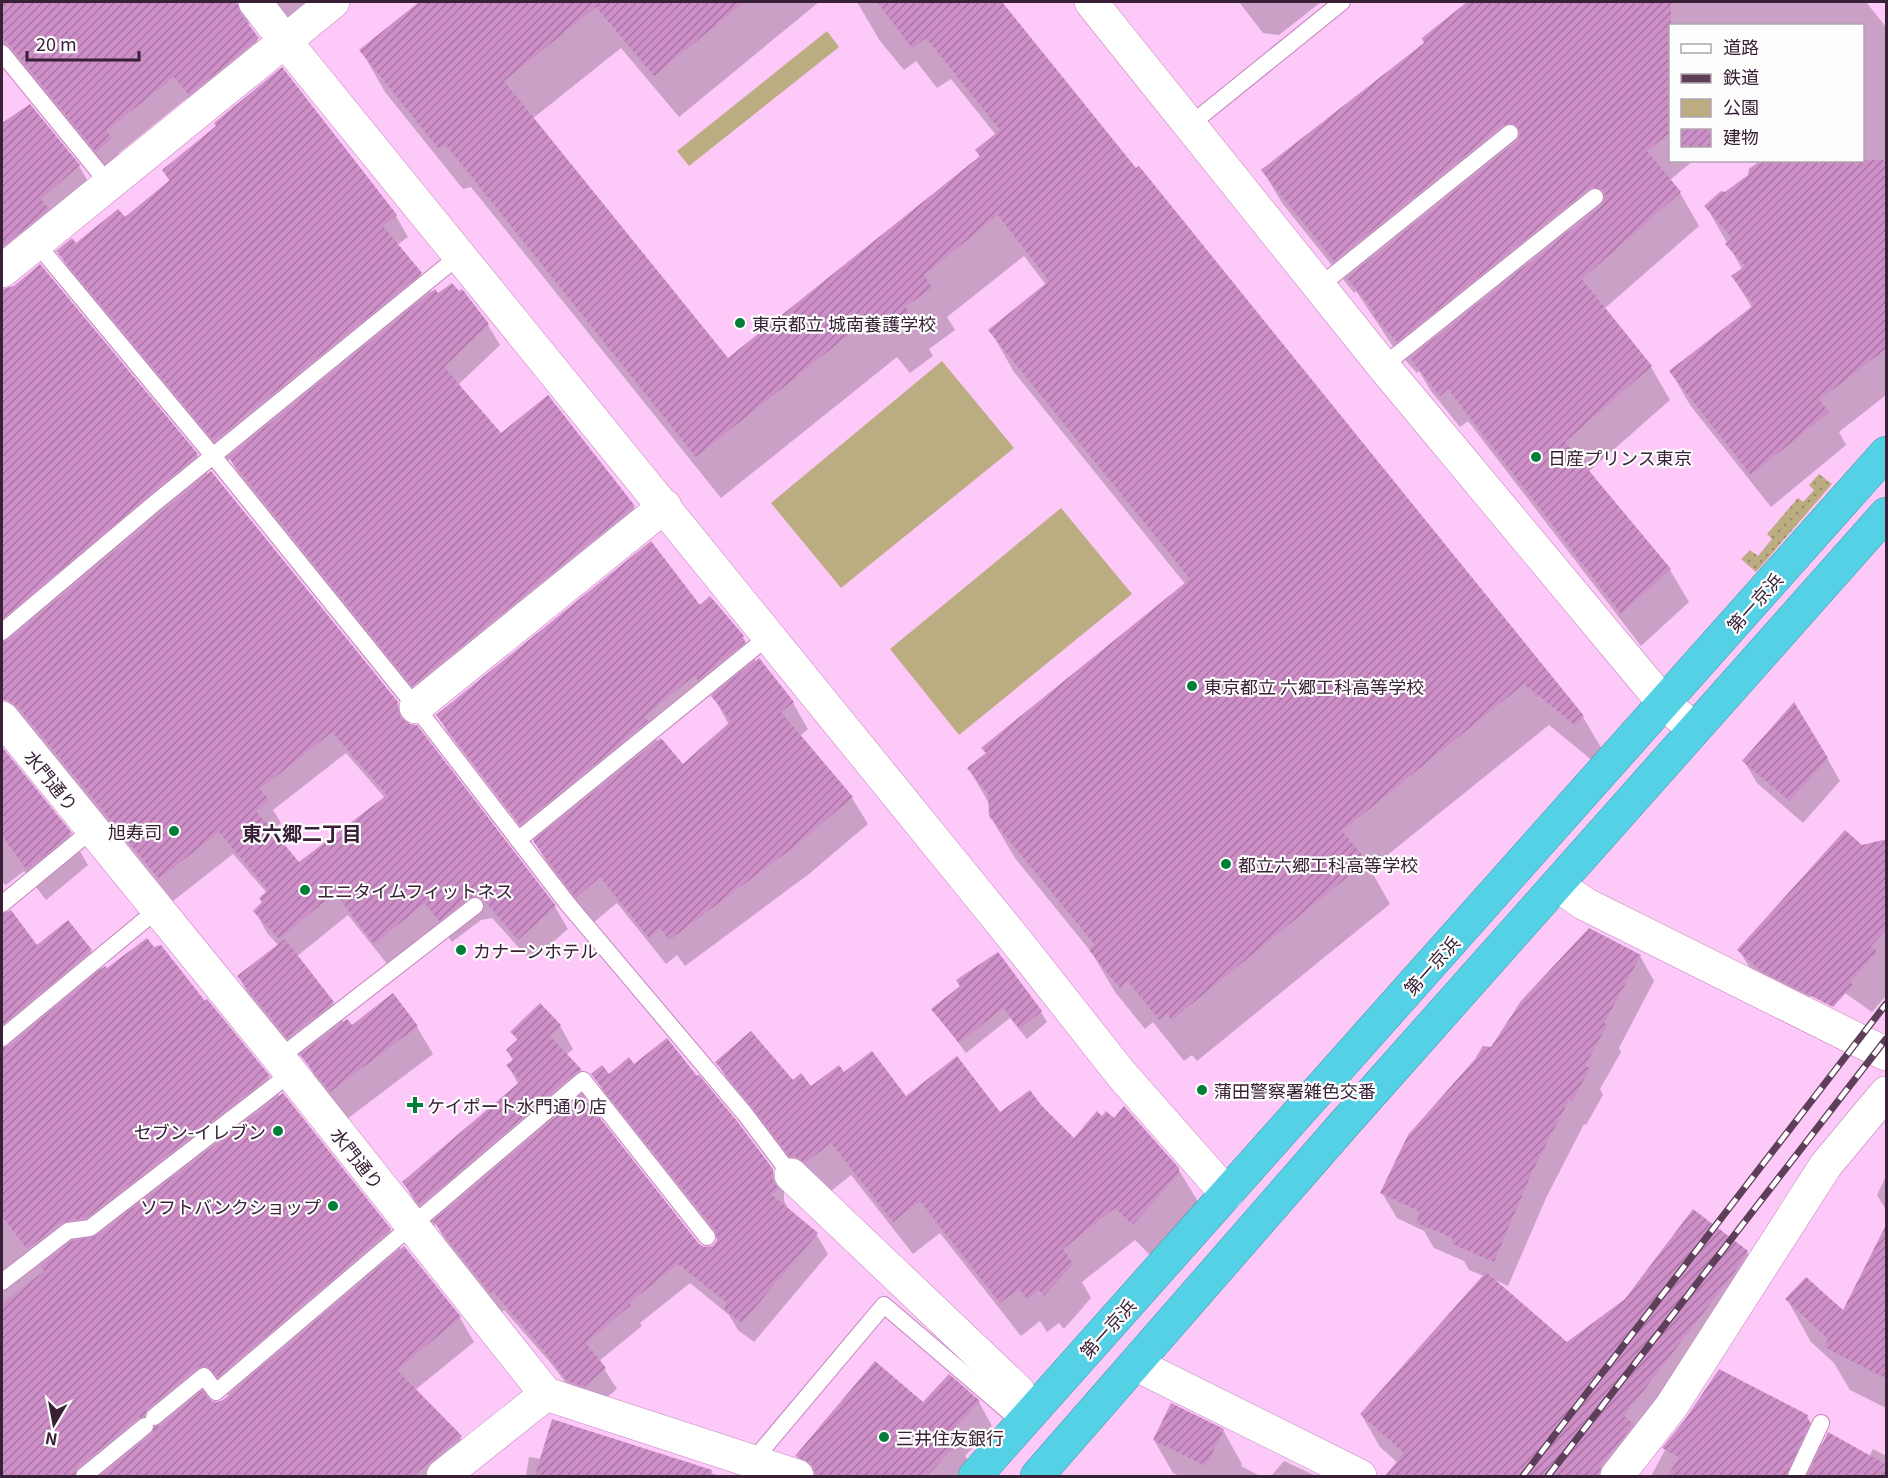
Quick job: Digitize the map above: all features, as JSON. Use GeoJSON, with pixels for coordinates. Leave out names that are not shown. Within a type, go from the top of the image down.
{"type":"FeatureCollection","features":[{"type":"Feature","properties":{"kind":"highway","name":"第一京浜"},"geometry":{"type":"LineString","coordinates":[[975,1476],[1020,1407],[1227,1194],[1887,453]]}},
{"type":"Feature","properties":{"kind":"highway"},"geometry":{"type":"LineString","coordinates":[[1036,1476],[1345,1123],[1887,514]]}},
{"type":"Feature","properties":{"kind":"street"},"geometry":{"type":"LineString","coordinates":[[255,2],[665,506],[1122,1075],[1227,1194]]}},
{"type":"Feature","properties":{"kind":"street"},"geometry":{"type":"LineString","coordinates":[[2,272],[108,183],[333,2]]}},
{"type":"Feature","properties":{"kind":"street"},"geometry":{"type":"LineString","coordinates":[[1091,2],[1321,285],[1383,366],[1665,704],[1694,729]]}},
{"type":"Feature","properties":{"kind":"street"},"geometry":{"type":"LineString","coordinates":[[416,708],[665,506]]}},
{"type":"Feature","properties":{"kind":"street","name":"水門通り"},"geometry":{"type":"LineString","coordinates":[[2,718],[285,1066],[410,1226],[546,1394]]}},
{"type":"Feature","properties":{"kind":"street"},"geometry":{"type":"LineString","coordinates":[[1557,885],[1585,904],[1887,1054]]}},
{"type":"Feature","properties":{"kind":"street"},"geometry":{"type":"LineString","coordinates":[[1617,1476],[1671,1407],[1826,1165],[1887,1093]]}},
{"type":"Feature","properties":{"kind":"street"},"geometry":{"type":"LineString","coordinates":[[791,1175],[1020,1407]]}},
{"type":"Feature","properties":{"kind":"street"},"geometry":{"type":"LineString","coordinates":[[1135,1364],[1360,1476]]}},
{"type":"Feature","properties":{"kind":"street"},"geometry":{"type":"LineString","coordinates":[[443,1476],[546,1394],[797,1476]]}},
{"type":"Feature","properties":{"kind":"lane"},"geometry":{"type":"LineString","coordinates":[[1191,124],[1342,2]]}},
{"type":"Feature","properties":{"kind":"lane"},"geometry":{"type":"LineString","coordinates":[[2,52],[108,183]]}},
{"type":"Feature","properties":{"kind":"lane"},"geometry":{"type":"LineString","coordinates":[[1321,285],[1510,133]]}},
{"type":"Feature","properties":{"kind":"lane"},"geometry":{"type":"LineString","coordinates":[[1383,366],[1595,197]]}},
{"type":"Feature","properties":{"kind":"lane"},"geometry":{"type":"LineString","coordinates":[[37,244],[214,457],[416,708],[567,903],[745,1114],[791,1175]]}},
{"type":"Feature","properties":{"kind":"lane"},"geometry":{"type":"LineString","coordinates":[[2,632],[155,503],[460,255]]}},
{"type":"Feature","properties":{"kind":"lane"},"geometry":{"type":"LineString","coordinates":[[518,840],[769,636]]}},
{"type":"Feature","properties":{"kind":"lane"},"geometry":{"type":"LineString","coordinates":[[2,904],[93,830]]}},
{"type":"Feature","properties":{"kind":"lane"},"geometry":{"type":"LineString","coordinates":[[2,1282],[68,1231],[90,1228],[475,906]]}},
{"type":"Feature","properties":{"kind":"lane"},"geometry":{"type":"LineString","coordinates":[[2,1038],[158,909]]}},
{"type":"Feature","properties":{"kind":"lane"},"geometry":{"type":"LineString","coordinates":[[84,1476],[204,1376],[216,1392],[583,1080],[707,1238]]}},
{"type":"Feature","properties":{"kind":"lane"},"geometry":{"type":"LineString","coordinates":[[752,1462],[884,1305],[1020,1407]]}},
{"type":"Feature","properties":{"kind":"lane"},"geometry":{"type":"LineString","coordinates":[[1796,1476],[1821,1423]]}},
{"type":"Feature","properties":{"kind":"green space"},"geometry":{"type":"Polygon","coordinates":[[[827,31],[839,47],[689,166],[677,151],[827,31]]]}},
{"type":"Feature","properties":{"kind":"green space"},"geometry":{"type":"Polygon","coordinates":[[[942,361],[1014,448],[841,588],[771,503],[942,361]]]}},
{"type":"Feature","properties":{"kind":"green space"},"geometry":{"type":"Polygon","coordinates":[[[1819,474],[1832,484],[1756,572],[1741,559],[1750,550],[1758,556],[1772,539],[1767,534],[1798,498],[1803,502],[1814,490],[1809,485],[1819,474]]]}},
{"type":"Feature","properties":{"kind":"green space"},"geometry":{"type":"Polygon","coordinates":[[[1061,508],[1132,594],[959,735],[890,649],[1061,508]]]}},
{"type":"Feature","properties":{"kind":"building"},"geometry":{"type":"Polygon","coordinates":[[[2,2],[237,2],[240,13],[259,38],[189,95],[174,77],[106,131],[112,138],[96,152],[2,39],[2,2]]]}},
{"type":"Feature","properties":{"kind":"building"},"geometry":{"type":"Polygon","coordinates":[[[419,2],[744,2],[654,76],[596,7],[504,81],[728,358],[980,156],[975,150],[1000,130],[926,38],[912,48],[877,2],[1002,2],[1136,168],[1139,166],[1584,716],[1575,725],[1524,684],[1342,831],[1367,861],[1172,1020],[1167,1014],[1159,1020],[1128,981],[1120,988],[1089,950],[1095,945],[989,816],[988,794],[967,768],[986,753],[981,748],[1190,579],[988,330],[1049,281],[998,215],[924,275],[932,288],[905,307],[910,313],[885,332],[872,316],[696,457],[446,145],[438,148],[359,50],[419,2]]]}},
{"type":"Feature","properties":{"kind":"building"},"geometry":{"type":"Polygon","coordinates":[[[1467,2],[1671,2],[1669,134],[1647,151],[1681,192],[1582,279],[1652,366],[1565,442],[1671,569],[1621,614],[1448,389],[1440,396],[1410,358],[1602,205],[1605,196],[1603,190],[1594,187],[1588,189],[1397,342],[1373,315],[1375,313],[1347,278],[1517,141],[1520,136],[1518,127],[1513,123],[1503,125],[1334,261],[1261,170],[1424,43],[1422,38],[1467,2]]]}},
{"type":"Feature","properties":{"kind":"building"},"geometry":{"type":"Polygon","coordinates":[[[282,67],[397,215],[383,226],[422,273],[214,441],[56,251],[72,238],[76,243],[118,209],[125,217],[170,180],[162,170],[282,67]]]}},
{"type":"Feature","properties":{"kind":"building"},"geometry":{"type":"Polygon","coordinates":[[[30,104],[80,165],[41,199],[49,209],[2,247],[2,123],[30,104]]]}},
{"type":"Feature","properties":{"kind":"building"},"geometry":{"type":"Polygon","coordinates":[[[1887,160],[1887,348],[1819,400],[1829,412],[1751,475],[1669,371],[1754,305],[1731,276],[1745,266],[1725,244],[1732,238],[1704,206],[1721,191],[1725,192],[1748,175],[1749,169],[1758,162],[1887,160]]]}},
{"type":"Feature","properties":{"kind":"building"},"geometry":{"type":"Polygon","coordinates":[[[40,264],[198,454],[2,619],[2,289],[14,286],[40,264]]]}},
{"type":"Feature","properties":{"kind":"building"},"geometry":{"type":"Polygon","coordinates":[[[452,283],[459,291],[462,289],[489,324],[444,367],[501,433],[548,395],[635,506],[412,686],[228,457],[435,289],[438,293],[452,283]]]}},
{"type":"Feature","properties":{"kind":"building"},"geometry":{"type":"Polygon","coordinates":[[[211,471],[398,702],[401,718],[409,724],[417,725],[556,906],[518,940],[483,899],[474,896],[469,898],[439,921],[425,903],[374,944],[335,893],[279,939],[253,911],[262,902],[259,898],[268,890],[219,832],[159,879],[17,706],[2,700],[2,642],[9,640],[211,471]],[[332,732],[260,789],[269,800],[256,811],[299,862],[387,795],[332,732]]]}},
{"type":"Feature","properties":{"kind":"building"},"geometry":{"type":"Polygon","coordinates":[[[651,541],[700,605],[710,596],[744,636],[742,638],[745,642],[698,680],[694,676],[644,717],[648,721],[520,825],[436,715],[651,541]]]}},
{"type":"Feature","properties":{"kind":"building"},"geometry":{"type":"Polygon","coordinates":[[[759,658],[794,702],[781,712],[853,797],[794,847],[669,940],[661,929],[649,938],[600,877],[576,898],[533,841],[661,738],[683,764],[731,721],[711,696],[759,658]]]}},
{"type":"Feature","properties":{"kind":"building"},"geometry":{"type":"Polygon","coordinates":[[[1794,702],[1828,758],[1790,801],[1742,761],[1794,702]]]}},
{"type":"Feature","properties":{"kind":"building"},"geometry":{"type":"Polygon","coordinates":[[[2,747],[72,833],[27,870],[2,836],[2,747]]]}},
{"type":"Feature","properties":{"kind":"building"},"geometry":{"type":"Polygon","coordinates":[[[1845,830],[1862,845],[1887,839],[1887,929],[1871,946],[1877,952],[1850,982],[1853,985],[1833,1007],[1761,971],[1737,950],[1845,830]]]}},
{"type":"Feature","properties":{"kind":"building"},"geometry":{"type":"Polygon","coordinates":[[[11,910],[37,945],[68,920],[92,950],[2,1025],[2,914],[11,910]]]}},
{"type":"Feature","properties":{"kind":"building"},"geometry":{"type":"Polygon","coordinates":[[[1589,928],[1641,955],[1604,1023],[1607,1025],[1585,1066],[1590,1068],[1572,1101],[1569,1100],[1532,1172],[1494,1262],[1453,1244],[1452,1238],[1417,1223],[1419,1211],[1380,1193],[1408,1135],[1475,1059],[1483,1046],[1491,1047],[1521,1001],[1589,928]]]}},
{"type":"Feature","properties":{"kind":"building"},"geometry":{"type":"Polygon","coordinates":[[[147,938],[154,947],[161,945],[205,1001],[207,999],[270,1076],[86,1218],[62,1222],[27,1249],[2,1216],[2,1048],[9,1046],[105,966],[107,968],[147,938]]]}},
{"type":"Feature","properties":{"kind":"building"},"geometry":{"type":"Polygon","coordinates":[[[285,939],[334,1002],[287,1038],[237,976],[285,939]]]}},
{"type":"Feature","properties":{"kind":"building"},"geometry":{"type":"Polygon","coordinates":[[[998,952],[1042,1011],[1020,1029],[1003,1008],[959,1043],[931,1009],[960,986],[956,980],[998,952]]]}},
{"type":"Feature","properties":{"kind":"building"},"geometry":{"type":"Polygon","coordinates":[[[393,993],[418,1026],[330,1092],[300,1055],[347,1019],[352,1025],[393,993]]]}},
{"type":"Feature","properties":{"kind":"building"},"geometry":{"type":"Polygon","coordinates":[[[540,1003],[561,1025],[550,1036],[582,1070],[576,1072],[420,1205],[402,1182],[521,1081],[506,1065],[514,1059],[506,1050],[518,1039],[510,1032],[540,1003]]]}},
{"type":"Feature","properties":{"kind":"building"},"geometry":{"type":"Polygon","coordinates":[[[751,1031],[793,1080],[801,1073],[811,1086],[839,1065],[844,1072],[872,1051],[906,1096],[957,1056],[1000,1112],[1030,1090],[1041,1105],[1074,1138],[1097,1111],[1102,1116],[1106,1111],[1114,1118],[1124,1106],[1179,1168],[1179,1173],[1133,1225],[1115,1208],[1063,1249],[1073,1264],[1044,1296],[1039,1290],[1027,1299],[1019,1289],[1000,1303],[920,1201],[893,1222],[831,1143],[805,1163],[796,1157],[790,1157],[715,1062],[751,1031]]]}},
{"type":"Feature","properties":{"kind":"building"},"geometry":{"type":"Polygon","coordinates":[[[667,1038],[737,1121],[773,1169],[773,1180],[779,1189],[771,1194],[818,1233],[742,1323],[725,1310],[726,1302],[678,1264],[629,1303],[631,1305],[586,1343],[606,1368],[584,1387],[567,1381],[536,1341],[492,1291],[490,1293],[433,1221],[582,1095],[699,1244],[704,1247],[713,1246],[717,1240],[715,1230],[591,1074],[602,1065],[609,1074],[629,1057],[634,1064],[667,1038]]]}},
{"type":"Feature","properties":{"kind":"building"},"geometry":{"type":"Polygon","coordinates":[[[283,1093],[391,1229],[218,1377],[208,1367],[197,1368],[147,1409],[144,1416],[138,1418],[77,1468],[74,1476],[2,1476],[2,1304],[44,1271],[40,1266],[72,1241],[96,1236],[283,1093]]]}},
{"type":"Feature","properties":{"kind":"building"},"geometry":{"type":"Polygon","coordinates":[[[1693,1209],[1748,1251],[1734,1273],[1624,1416],[1634,1424],[1602,1464],[1598,1476],[1385,1476],[1404,1453],[1360,1414],[1486,1272],[1567,1342],[1625,1299],[1693,1209]]]}},
{"type":"Feature","properties":{"kind":"building"},"geometry":{"type":"Polygon","coordinates":[[[1887,1223],[1887,1379],[1824,1347],[1828,1339],[1785,1299],[1806,1277],[1843,1310],[1887,1223]]]}},
{"type":"Feature","properties":{"kind":"building"},"geometry":{"type":"Polygon","coordinates":[[[404,1246],[461,1317],[397,1370],[462,1436],[413,1476],[100,1476],[152,1434],[155,1427],[161,1425],[202,1391],[212,1401],[223,1400],[404,1246]]]}},
{"type":"Feature","properties":{"kind":"building"},"geometry":{"type":"Polygon","coordinates":[[[875,1361],[923,1402],[949,1374],[980,1401],[952,1431],[959,1442],[927,1476],[815,1476],[811,1463],[795,1456],[875,1361]]]}},
{"type":"Feature","properties":{"kind":"building"},"geometry":{"type":"Polygon","coordinates":[[[1719,1369],[1808,1415],[1806,1419],[1810,1422],[1786,1476],[1668,1476],[1679,1457],[1662,1448],[1686,1418],[1719,1369]]]}},
{"type":"Feature","properties":{"kind":"building"},"geometry":{"type":"Polygon","coordinates":[[[1171,1403],[1224,1429],[1206,1466],[1153,1440],[1171,1403]]]}},
{"type":"Feature","properties":{"kind":"building"},"geometry":{"type":"Polygon","coordinates":[[[552,1419],[712,1470],[711,1476],[535,1476],[552,1419]]]}},
{"type":"Feature","properties":{"kind":"building"},"geometry":{"type":"Polygon","coordinates":[[[1828,1432],[1887,1465],[1887,1476],[1807,1476],[1828,1432]]]}},
{"type":"Feature","properties":{"kind":"railway"},"geometry":{"type":"LineString","coordinates":[[1523,1476],[1886,1004]]}},
{"type":"Feature","properties":{"kind":"railway"},"geometry":{"type":"LineString","coordinates":[[1548,1476],[1886,1039]]}},
{"type":"Feature","properties":{"kind":"place","name":"東京都立 城南養護学校"},"geometry":{"type":"Point","coordinates":[740,323]}},
{"type":"Feature","properties":{"kind":"place","name":"日産プリンス東京"},"geometry":{"type":"Point","coordinates":[1536,457]}},
{"type":"Feature","properties":{"kind":"place","name":"東京都立 六郷工科高等学校"},"geometry":{"type":"Point","coordinates":[1192,686]}},
{"type":"Feature","properties":{"kind":"place","name":"旭寿司"},"geometry":{"type":"Point","coordinates":[174,831]}},
{"type":"Feature","properties":{"kind":"place","name":"都立六郷工科高等学校"},"geometry":{"type":"Point","coordinates":[1226,864]}},
{"type":"Feature","properties":{"kind":"place","name":"エニタイムフィットネス"},"geometry":{"type":"Point","coordinates":[305,890]}},
{"type":"Feature","properties":{"kind":"place","name":"カナーンホテル"},"geometry":{"type":"Point","coordinates":[461,950]}},
{"type":"Feature","properties":{"kind":"place","name":"蒲田警察署雑色交番"},"geometry":{"type":"Point","coordinates":[1202,1090]}},
{"type":"Feature","properties":{"kind":"place","name":"ケイポート水門通り店"},"geometry":{"type":"Point","coordinates":[415,1105]}},
{"type":"Feature","properties":{"kind":"place","name":"セブン-イレブン"},"geometry":{"type":"Point","coordinates":[278,1131]}},
{"type":"Feature","properties":{"kind":"place","name":"ソフトバンクショップ"},"geometry":{"type":"Point","coordinates":[333,1206]}},
{"type":"Feature","properties":{"kind":"place","name":"三井住友銀行"},"geometry":{"type":"Point","coordinates":[884,1437]}},
{"type":"Feature","properties":{"kind":"district","name":"東六郷二丁目"},"geometry":{"type":"Point","coordinates":[302,832]}}]}
